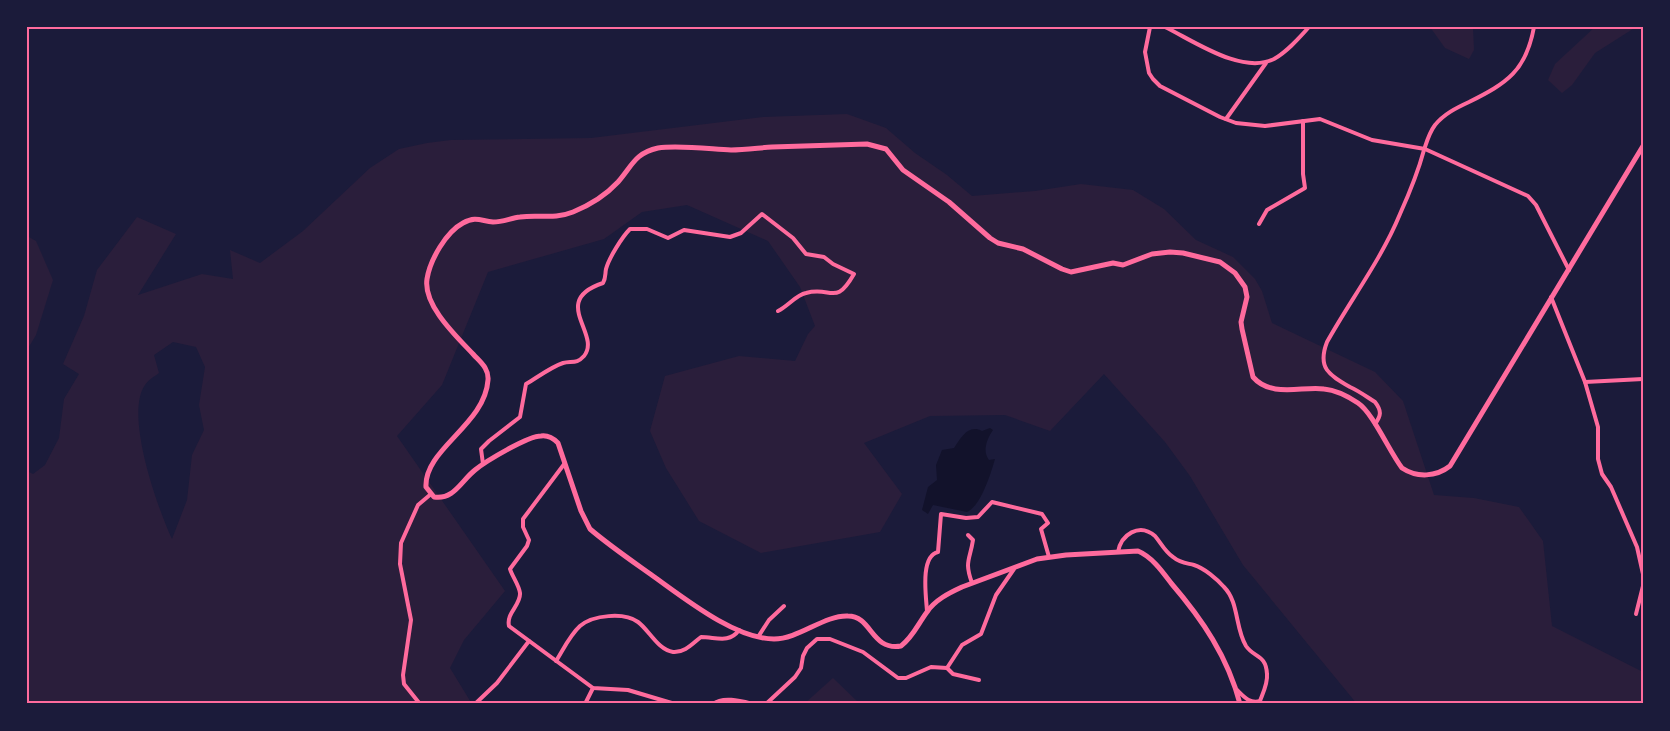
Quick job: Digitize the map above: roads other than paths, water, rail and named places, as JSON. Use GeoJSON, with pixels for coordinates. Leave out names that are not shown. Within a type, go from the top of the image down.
{"type":"FeatureCollection","features":[{"type":"Feature","properties":{"kind":"main road"},"geometry":{"type":"LineString","coordinates":[[1240,704],[1230,671],[1201,620],[1158,568],[1145,554],[1138,551],[1037,559],[972,584],[950,593],[927,612],[913,634],[905,643],[896,647],[879,642],[863,622],[851,616],[838,618],[787,637],[758,638],[701,610],[590,530],[581,511],[558,443],[550,437],[541,436],[528,440],[483,464],[472,472],[452,494],[438,497],[431,494],[426,487],[428,470],[481,405],[488,381],[483,363],[429,300],[426,288],[428,277],[446,239],[461,224],[479,218],[492,222],[523,216],[555,218],[575,211],[609,191],[634,160],[642,154],[661,148],[734,150],[867,144],[878,146],[886,149],[903,170],[949,202],[990,238],[998,243],[1023,249],[1062,269],[1071,272],[1113,263],[1123,265],[1152,254],[1170,252],[1220,262],[1235,273],[1245,287],[1246,297],[1241,322],[1253,377],[1257,382],[1286,390],[1318,388],[1332,391],[1355,401],[1362,406],[1402,468],[1409,473],[1428,476],[1447,469],[1643,146]]}},
{"type":"Feature","properties":{"kind":"street"},"geometry":{"type":"LineString","coordinates":[[1150,27],[1145,52],[1149,74],[1160,86],[1236,123],[1264,126],[1320,119],[1372,140],[1425,149],[1528,196],[1536,205],[1569,270]]}},
{"type":"Feature","properties":{"kind":"street"},"geometry":{"type":"LineString","coordinates":[[1165,27],[1225,57],[1246,63],[1267,62]]}},
{"type":"Feature","properties":{"kind":"street"},"geometry":{"type":"LineString","coordinates":[[1226,119],[1267,62],[1285,51],[1309,27]]}},
{"type":"Feature","properties":{"kind":"street"},"geometry":{"type":"LineString","coordinates":[[1374,425],[1379,419],[1380,409],[1375,402],[1330,375],[1324,364],[1324,350],[1332,333],[1384,249],[1400,215],[1425,149],[1426,140],[1433,128],[1442,117],[1499,86],[1512,75],[1526,57],[1534,27]]}},
{"type":"Feature","properties":{"kind":"street"},"geometry":{"type":"LineString","coordinates":[[1259,224],[1268,210],[1305,188],[1303,121]]}},
{"type":"Feature","properties":{"kind":"street"},"geometry":{"type":"LineString","coordinates":[[483,464],[481,449],[520,417],[526,384],[564,363],[575,363],[583,357],[588,349],[588,338],[578,316],[579,306],[586,291],[603,283],[606,278],[606,268],[630,229],[647,229],[668,238],[684,230],[730,237],[741,233],[762,214],[793,238],[807,254],[824,257],[854,274],[842,291],[830,294],[806,293],[778,311]]}},
{"type":"Feature","properties":{"kind":"street"},"geometry":{"type":"LineString","coordinates":[[1551,297],[1585,382],[1598,427],[1598,459],[1602,474],[1611,487],[1637,547],[1643,574]]}},
{"type":"Feature","properties":{"kind":"street"},"geometry":{"type":"LineString","coordinates":[[1585,382],[1643,379]]}},
{"type":"Feature","properties":{"kind":"street"},"geometry":{"type":"LineString","coordinates":[[565,463],[523,519],[523,527],[529,540],[510,569],[520,592],[508,622],[509,626],[593,687],[628,690],[673,703]]}},
{"type":"Feature","properties":{"kind":"street"},"geometry":{"type":"LineString","coordinates":[[420,704],[404,684],[403,675],[411,620],[400,554],[404,535],[417,505],[431,494]]}},
{"type":"Feature","properties":{"kind":"street"},"geometry":{"type":"LineString","coordinates":[[927,612],[925,573],[929,557],[932,553],[938,552],[940,514],[966,518],[978,517],[992,502],[1042,514],[1048,523],[1041,529],[1049,557]]}},
{"type":"Feature","properties":{"kind":"street"},"geometry":{"type":"LineString","coordinates":[[1118,553],[1120,541],[1127,533],[1145,531],[1154,535],[1170,556],[1202,568],[1223,586],[1231,596],[1239,632],[1248,649],[1264,662],[1267,676],[1260,701],[1254,702],[1246,699],[1236,689]]}},
{"type":"Feature","properties":{"kind":"street"},"geometry":{"type":"LineString","coordinates":[[968,535],[973,540],[967,557],[972,584]]}},
{"type":"Feature","properties":{"kind":"street"},"geometry":{"type":"LineString","coordinates":[[947,668],[962,645],[981,634],[996,595],[1014,568]]}},
{"type":"Feature","properties":{"kind":"street"},"geometry":{"type":"LineString","coordinates":[[1636,614],[1643,586]]}},
{"type":"Feature","properties":{"kind":"street"},"geometry":{"type":"LineString","coordinates":[[758,638],[769,620],[784,606]]}},
{"type":"Feature","properties":{"kind":"street"},"geometry":{"type":"LineString","coordinates":[[556,661],[579,627],[586,622],[609,616],[627,616],[638,622],[661,645],[673,652],[682,651],[701,637],[728,639],[739,630]]}},
{"type":"Feature","properties":{"kind":"street"},"geometry":{"type":"LineString","coordinates":[[766,704],[795,677],[801,668],[807,648],[817,639],[830,639],[863,652],[898,678],[906,678],[932,667],[947,668],[953,674],[979,680]]}},
{"type":"Feature","properties":{"kind":"street"},"geometry":{"type":"LineString","coordinates":[[475,704],[497,683],[529,641]]}},
{"type":"Feature","properties":{"kind":"street"},"geometry":{"type":"LineString","coordinates":[[585,704],[593,687]]}},
{"type":"Feature","properties":{"kind":"street"},"geometry":{"type":"LineString","coordinates":[[713,704],[718,700],[724,700],[753,704]]}},
{"type":"Feature","properties":{"kind":"street"},"geometry":{"type":"LineString","coordinates":[[665,704],[673,703]]}}]}
